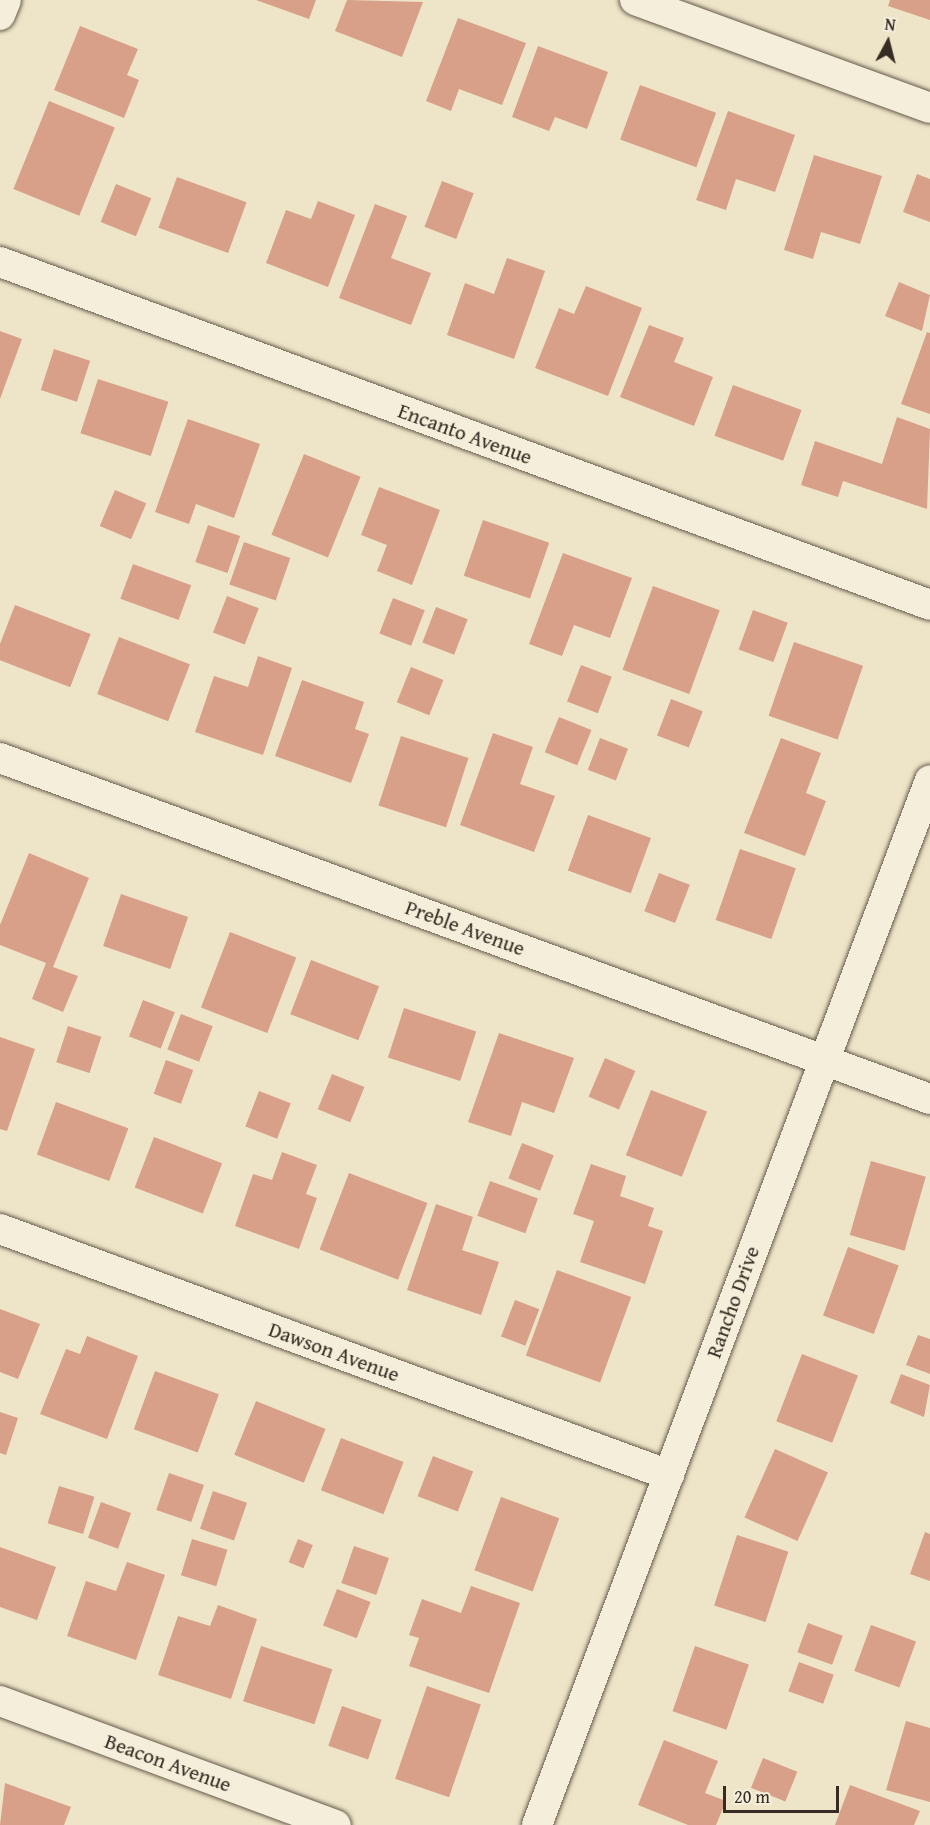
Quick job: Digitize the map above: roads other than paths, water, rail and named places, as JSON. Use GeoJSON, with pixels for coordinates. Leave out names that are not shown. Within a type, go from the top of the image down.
{"type":"FeatureCollection","features":[{"type":"Feature","properties":{"kind":"street"},"geometry":{"type":"LineString","coordinates":[[0,15],[6,0]]}},
{"type":"Feature","properties":{"kind":"street"},"geometry":{"type":"LineString","coordinates":[[635,0],[930,108]]}},
{"type":"Feature","properties":{"kind":"street","name":"Encanto Avenue"},"geometry":{"type":"LineString","coordinates":[[0,262],[930,605]]}},
{"type":"Feature","properties":{"kind":"street","name":"Preble Avenue"},"geometry":{"type":"LineString","coordinates":[[0,758],[930,1099]]}},
{"type":"Feature","properties":{"kind":"street","name":"Rancho Drive"},"geometry":{"type":"LineString","coordinates":[[537,1825],[823,1058],[930,780]]}},
{"type":"Feature","properties":{"kind":"street","name":"Dawson Avenue"},"geometry":{"type":"LineString","coordinates":[[0,1229],[669,1475]]}},
{"type":"Feature","properties":{"kind":"street","name":"Beacon Avenue"},"geometry":{"type":"LineString","coordinates":[[0,1701],[336,1825]]}}]}
